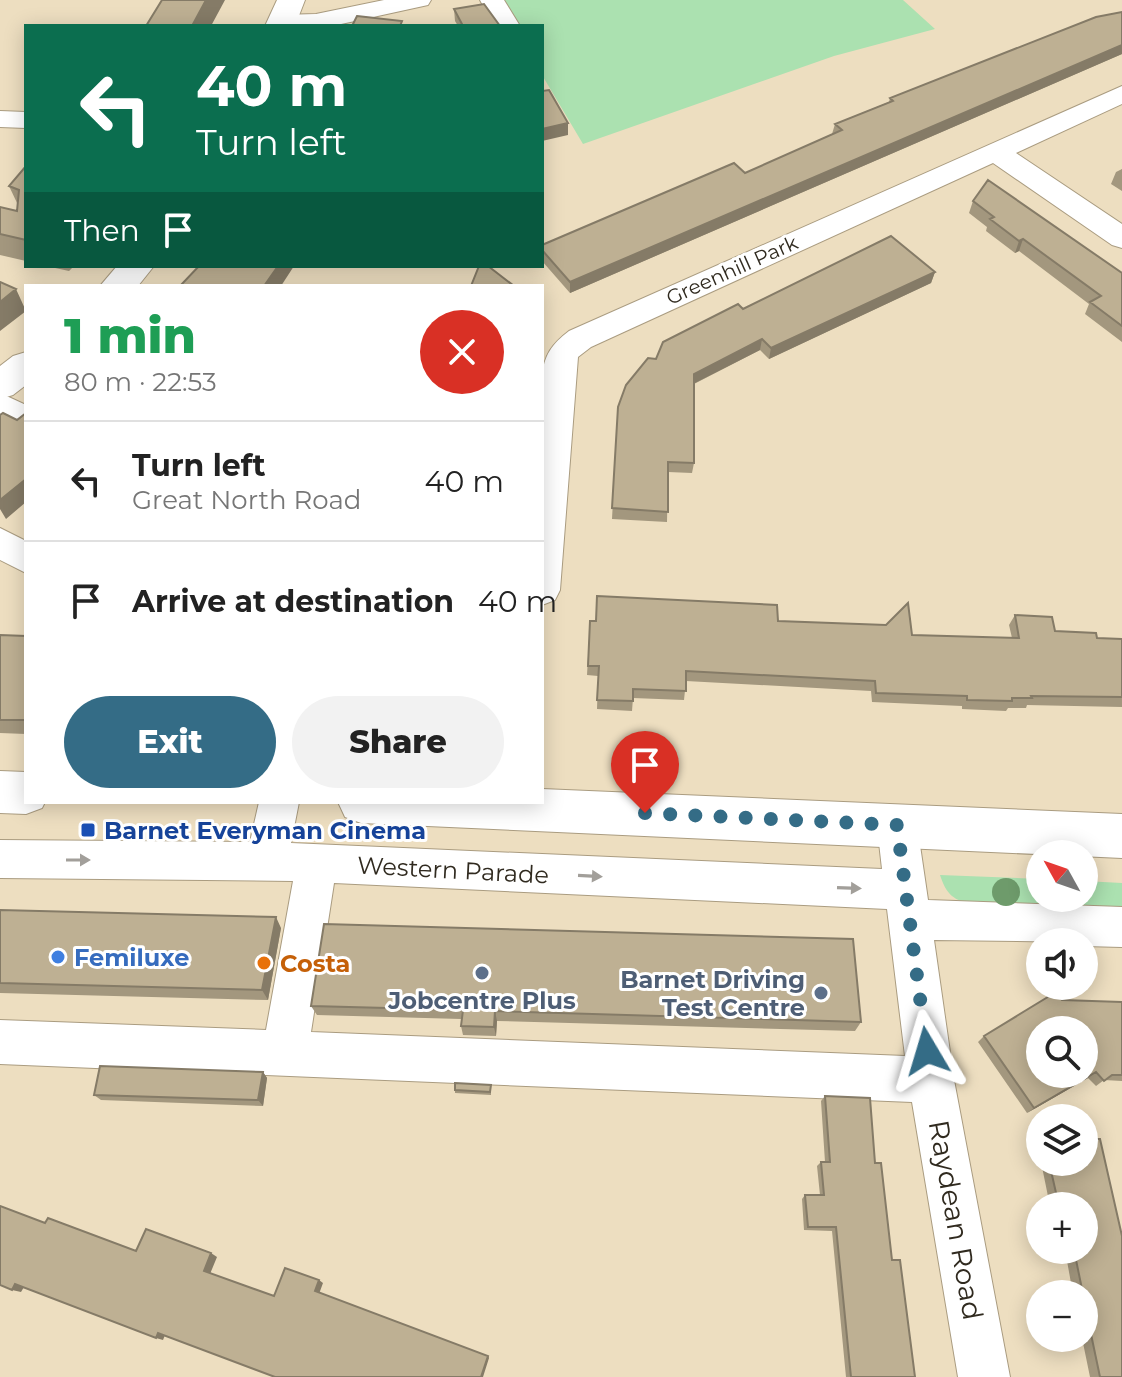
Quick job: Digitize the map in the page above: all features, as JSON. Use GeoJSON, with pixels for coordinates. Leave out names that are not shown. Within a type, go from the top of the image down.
{"type":"FeatureCollection","features":[{"type":"Feature","properties":{"kind":"main road"},"geometry":{"type":"LineString","coordinates":[[119,284],[135,268]]}},
{"type":"Feature","properties":{"kind":"main road"},"geometry":{"type":"LineString","coordinates":[[0,386],[24,367]]}},
{"type":"Feature","properties":{"kind":"main road"},"geometry":{"type":"LineString","coordinates":[[0,792],[24,793]]}},
{"type":"Feature","properties":{"kind":"main road"},"geometry":{"type":"LineString","coordinates":[[472,804],[1122,836]]}},
{"type":"Feature","properties":{"kind":"street"},"geometry":{"type":"LineString","coordinates":[[284,16],[316,22],[419,0]]}},
{"type":"Feature","properties":{"kind":"street"},"geometry":{"type":"LineString","coordinates":[[492,0],[506,24]]}},
{"type":"Feature","properties":{"kind":"street","name":"Greenhill Park"},"geometry":{"type":"LineString","coordinates":[[544,563],[559,363],[565,350],[580,339],[1122,94]]}},
{"type":"Feature","properties":{"kind":"street"},"geometry":{"type":"LineString","coordinates":[[0,119],[24,120]]}},
{"type":"Feature","properties":{"kind":"street"},"geometry":{"type":"LineString","coordinates":[[996,152],[1122,238]]}},
{"type":"Feature","properties":{"kind":"street"},"geometry":{"type":"LineString","coordinates":[[0,405],[24,420]]}},
{"type":"Feature","properties":{"kind":"street"},"geometry":{"type":"LineString","coordinates":[[0,542],[24,558]]}},
{"type":"Feature","properties":{"kind":"street"},"geometry":{"type":"LineString","coordinates":[[267,861],[279,804]]}},
{"type":"Feature","properties":{"kind":"street","name":"Raydean Road"},"geometry":{"type":"LineString","coordinates":[[897,825],[931,1080],[984,1377]]}},
{"type":"Feature","properties":{"kind":"street","name":"Western Parade"},"geometry":{"type":"LineString","coordinates":[[0,859],[317,863],[908,904],[1122,927]]}},
{"type":"Feature","properties":{"kind":"street"},"geometry":{"type":"LineString","coordinates":[[285,1051],[317,863]]}},
{"type":"Feature","properties":{"kind":"street"},"geometry":{"type":"LineString","coordinates":[[0,1042],[285,1051],[931,1080]]}},
{"type":"Feature","properties":{"kind":"green space"},"geometry":{"type":"Polygon","coordinates":[[[498,0],[903,0],[935,29],[834,56],[583,144],[544,78],[544,24],[512,24],[498,0]]]}},
{"type":"Feature","properties":{"kind":"green space"},"geometry":{"type":"Polygon","coordinates":[[[940,875],[1026,878],[1026,906],[966,903],[956,899],[940,875]]]}},
{"type":"Feature","properties":{"kind":"green space"},"geometry":{"type":"Polygon","coordinates":[[[1098,882],[1122,883],[1122,910],[1098,909],[1098,882]]]}},
{"type":"Feature","properties":{"kind":"building"},"geometry":{"type":"Polygon","coordinates":[[[162,0],[206,0],[193,24],[147,24],[162,0]]]}},
{"type":"Feature","properties":{"kind":"building"},"geometry":{"type":"Polygon","coordinates":[[[484,4],[499,24],[462,24],[454,9],[484,4]]]}},
{"type":"Feature","properties":{"kind":"building"},"geometry":{"type":"Polygon","coordinates":[[[1122,12],[1122,45],[570,282],[544,252],[544,244],[734,163],[745,173],[842,130],[835,124],[893,101],[890,98],[1096,17],[1122,12]]]}},
{"type":"Feature","properties":{"kind":"building"},"geometry":{"type":"Polygon","coordinates":[[[357,16],[402,21],[401,24],[353,24],[357,16]]]}},
{"type":"Feature","properties":{"kind":"building"},"geometry":{"type":"Polygon","coordinates":[[[549,90],[568,123],[544,129],[544,91],[549,90]]]}},
{"type":"Feature","properties":{"kind":"building"},"geometry":{"type":"Polygon","coordinates":[[[24,168],[24,240],[0,234],[0,207],[17,211],[19,190],[9,186],[24,168]]]}},
{"type":"Feature","properties":{"kind":"building"},"geometry":{"type":"Polygon","coordinates":[[[988,180],[1122,273],[1122,326],[1090,302],[1101,296],[1023,239],[1019,241],[990,219],[994,217],[973,201],[988,180]]]}},
{"type":"Feature","properties":{"kind":"building"},"geometry":{"type":"Polygon","coordinates":[[[891,236],[935,272],[771,348],[762,339],[694,374],[694,463],[668,462],[668,512],[612,508],[618,407],[626,385],[648,358],[656,359],[663,342],[738,304],[743,309],[891,236]]]}},
{"type":"Feature","properties":{"kind":"building"},"geometry":{"type":"Polygon","coordinates":[[[197,268],[277,268],[265,284],[182,284],[197,268]]]}},
{"type":"Feature","properties":{"kind":"building"},"geometry":{"type":"Polygon","coordinates":[[[478,268],[491,268],[511,284],[472,284],[478,268]]]}},
{"type":"Feature","properties":{"kind":"building"},"geometry":{"type":"Polygon","coordinates":[[[0,282],[16,289],[0,302],[0,282]]]}},
{"type":"Feature","properties":{"kind":"building"},"geometry":{"type":"Polygon","coordinates":[[[3,413],[17,420],[24,415],[24,481],[0,500],[0,415],[3,413]]]}},
{"type":"Feature","properties":{"kind":"building"},"geometry":{"type":"Polygon","coordinates":[[[597,596],[777,605],[778,621],[886,625],[908,603],[912,635],[1019,638],[1015,615],[1052,617],[1055,631],[1096,633],[1097,638],[1122,639],[1122,697],[1031,696],[1012,698],[1012,701],[967,700],[967,696],[876,693],[875,681],[686,671],[686,691],[633,689],[633,701],[597,700],[599,666],[588,666],[590,621],[596,621],[597,596]]]}},
{"type":"Feature","properties":{"kind":"building"},"geometry":{"type":"Polygon","coordinates":[[[0,635],[24,636],[24,720],[0,720],[0,635]]]}},
{"type":"Feature","properties":{"kind":"building"},"geometry":{"type":"Polygon","coordinates":[[[0,910],[276,917],[262,990],[0,983],[0,910]]]}},
{"type":"Feature","properties":{"kind":"building"},"geometry":{"type":"Polygon","coordinates":[[[324,924],[853,939],[861,1022],[495,1011],[494,1027],[461,1026],[463,1010],[311,1006],[324,924]]]}},
{"type":"Feature","properties":{"kind":"building"},"geometry":{"type":"Polygon","coordinates":[[[1043,1000],[1122,1002],[1122,1075],[1112,1075],[1104,1081],[1098,1074],[1098,1016],[1026,1016],[1026,1088],[1068,1088],[1041,1104],[1031,1104],[984,1036],[1043,1000]]]}},
{"type":"Feature","properties":{"kind":"building"},"geometry":{"type":"Polygon","coordinates":[[[100,1066],[263,1072],[258,1100],[94,1095],[100,1066]]]}},
{"type":"Feature","properties":{"kind":"building"},"geometry":{"type":"Polygon","coordinates":[[[455,1083],[491,1085],[490,1092],[455,1090],[455,1083]]]}},
{"type":"Feature","properties":{"kind":"building"},"geometry":{"type":"Polygon","coordinates":[[[825,1096],[870,1098],[875,1163],[881,1163],[892,1260],[900,1260],[915,1377],[851,1377],[836,1227],[808,1227],[805,1195],[824,1195],[821,1162],[830,1162],[825,1096]]]}},
{"type":"Feature","properties":{"kind":"building"},"geometry":{"type":"Polygon","coordinates":[[[1100,1139],[1122,1236],[1122,1377],[1100,1377],[1095,1352],[1098,1352],[1098,1280],[1080,1280],[1077,1264],[1098,1264],[1098,1192],[1056,1192],[1052,1176],[1098,1176],[1100,1139]]]}},
{"type":"Feature","properties":{"kind":"building"},"geometry":{"type":"Polygon","coordinates":[[[0,1206],[45,1223],[48,1218],[136,1251],[146,1229],[211,1253],[204,1271],[274,1296],[285,1268],[319,1280],[315,1291],[488,1356],[481,1377],[275,1377],[158,1333],[156,1338],[15,1284],[12,1290],[0,1285],[0,1206]]]}},
{"type":"Feature","properties":{"kind":"place","name":"Barnet Everyman Cinema"},"geometry":{"type":"Point","coordinates":[88,830]}},
{"type":"Feature","properties":{"kind":"place","name":"Femiluxe"},"geometry":{"type":"Point","coordinates":[58,957]}},
{"type":"Feature","properties":{"kind":"place","name":"Costa"},"geometry":{"type":"Point","coordinates":[264,963]}},
{"type":"Feature","properties":{"kind":"place","name":"Jobcentre Plus"},"geometry":{"type":"Point","coordinates":[482,973]}},
{"type":"Feature","properties":{"kind":"place","name":"Barnet Driving Test Centre"},"geometry":{"type":"Point","coordinates":[821,993]}},
{"type":"Feature","properties":{"kind":"route"},"geometry":{"type":"LineString","coordinates":[[645,813],[897,825],[927,1051]]}}]}
